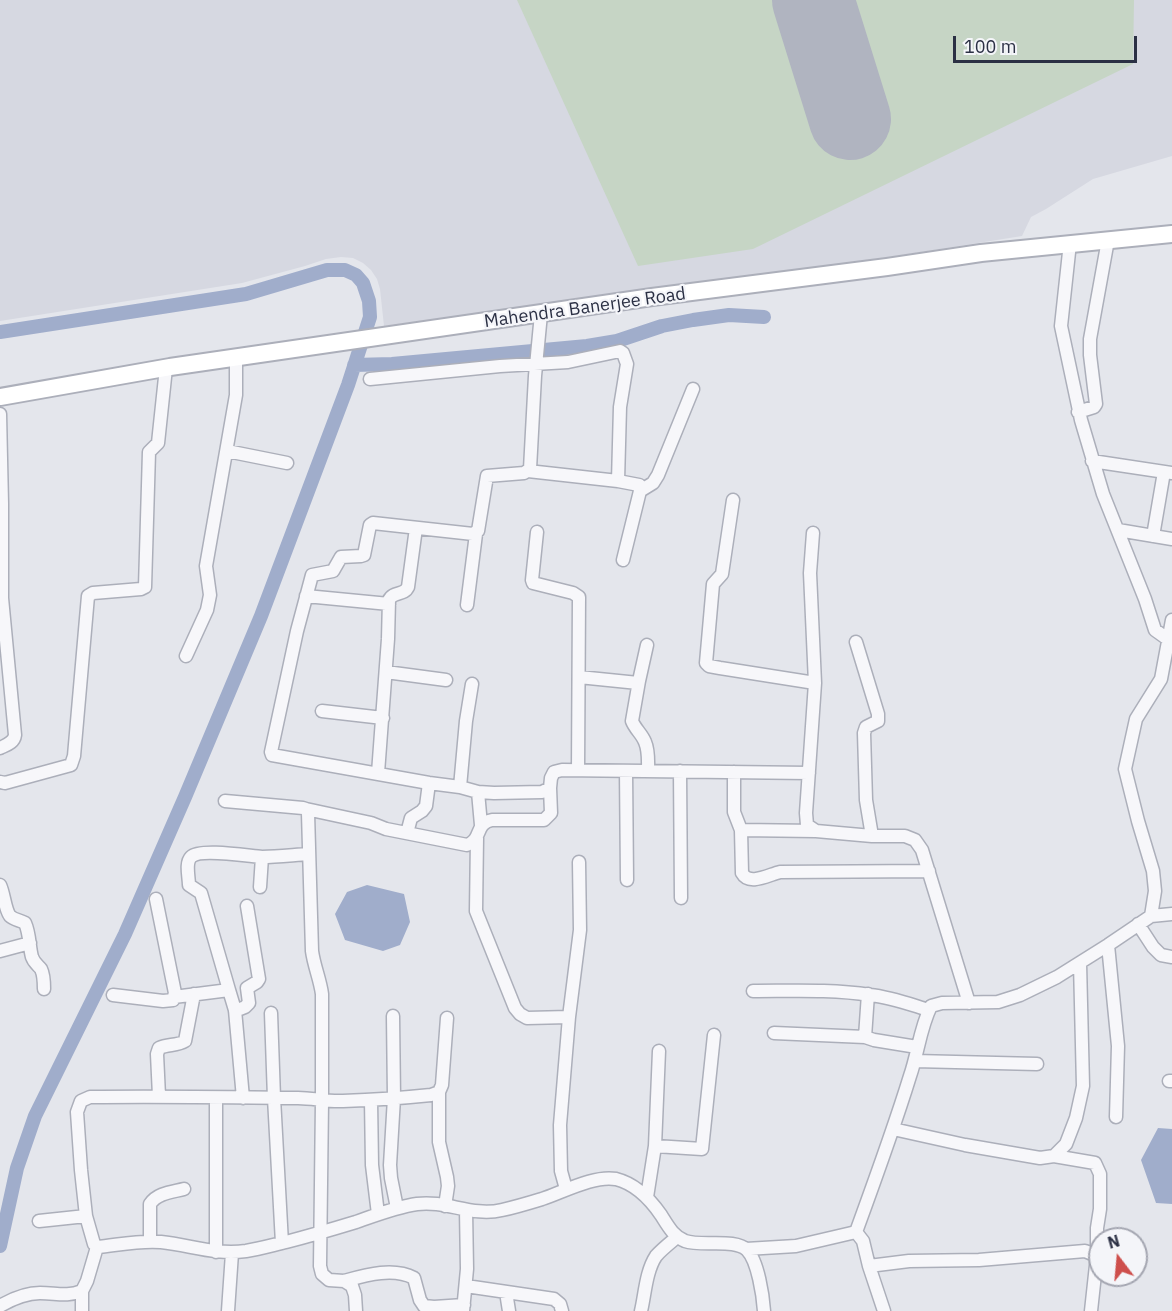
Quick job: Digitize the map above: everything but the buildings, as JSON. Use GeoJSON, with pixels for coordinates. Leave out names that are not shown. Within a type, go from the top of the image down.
{"type":"FeatureCollection","features":[{"type":"Feature","properties":{"kind":"street","name":"Mahendra Banerjee Road"},"geometry":{"type":"LineString","coordinates":[[0,397],[166,368],[664,296],[981,253],[1172,234]]}},
{"type":"Feature","properties":{"kind":"street"},"geometry":{"type":"LineString","coordinates":[[1078,412],[1094,407],[1096,404],[1090,339],[1108,240]]}},
{"type":"Feature","properties":{"kind":"street"},"geometry":{"type":"LineString","coordinates":[[1070,243],[1061,326],[1078,412],[1103,494],[1155,630],[1171,642]]}},
{"type":"Feature","properties":{"kind":"street"},"geometry":{"type":"LineString","coordinates":[[528,471],[531,465],[536,362],[542,314]]}},
{"type":"Feature","properties":{"kind":"street"},"geometry":{"type":"LineString","coordinates":[[370,379],[536,362],[568,362],[620,351],[627,364],[620,407],[618,481]]}},
{"type":"Feature","properties":{"kind":"street"},"geometry":{"type":"LineString","coordinates":[[186,656],[208,602],[210,588],[206,566],[236,395],[236,358]]}},
{"type":"Feature","properties":{"kind":"street"},"geometry":{"type":"LineString","coordinates":[[0,782],[5,783],[69,766],[73,762],[88,596],[93,593],[145,587],[150,452],[158,444],[166,368]]}},
{"type":"Feature","properties":{"kind":"street"},"geometry":{"type":"LineString","coordinates":[[640,491],[653,483],[658,475],[693,389]]}},
{"type":"Feature","properties":{"kind":"street"},"geometry":{"type":"LineString","coordinates":[[0,414],[2,598],[15,735],[12,742],[0,748]]}},
{"type":"Feature","properties":{"kind":"street"},"geometry":{"type":"LineString","coordinates":[[227,451],[287,463]]}},
{"type":"Feature","properties":{"kind":"street"},"geometry":{"type":"LineString","coordinates":[[1092,461],[1168,472],[1153,536]]}},
{"type":"Feature","properties":{"kind":"street"},"geometry":{"type":"LineString","coordinates":[[466,605],[487,476],[528,471],[639,485],[640,491],[623,560]]}},
{"type":"Feature","properties":{"kind":"street"},"geometry":{"type":"LineString","coordinates":[[733,500],[722,574],[713,584],[705,661],[709,666],[815,683]]}},
{"type":"Feature","properties":{"kind":"street"},"geometry":{"type":"LineString","coordinates":[[476,534],[373,523],[370,525],[364,555],[341,557],[333,571],[312,575],[271,752],[272,755],[478,792],[542,792],[550,788]]}},
{"type":"Feature","properties":{"kind":"street"},"geometry":{"type":"LineString","coordinates":[[378,773],[390,597],[404,592],[408,587],[416,528]]}},
{"type":"Feature","properties":{"kind":"street"},"geometry":{"type":"LineString","coordinates":[[1118,530],[1172,539]]}},
{"type":"Feature","properties":{"kind":"street"},"geometry":{"type":"LineString","coordinates":[[537,532],[533,583],[573,593],[579,597],[578,770]]}},
{"type":"Feature","properties":{"kind":"street"},"geometry":{"type":"LineString","coordinates":[[813,533],[810,573],[815,683],[806,813],[807,825],[816,831]]}},
{"type":"Feature","properties":{"kind":"street"},"geometry":{"type":"LineString","coordinates":[[306,596],[389,604]]}},
{"type":"Feature","properties":{"kind":"street"},"geometry":{"type":"LineString","coordinates":[[1151,916],[1155,891],[1153,871],[1125,769],[1136,719],[1161,679],[1171,642],[1172,620]]}},
{"type":"Feature","properties":{"kind":"street"},"geometry":{"type":"LineString","coordinates":[[856,642],[878,714],[878,721],[866,727],[864,733],[865,793],[872,836]]}},
{"type":"Feature","properties":{"kind":"street"},"geometry":{"type":"LineString","coordinates":[[647,645],[632,721],[646,743],[648,771]]}},
{"type":"Feature","properties":{"kind":"street"},"geometry":{"type":"LineString","coordinates":[[386,672],[446,680]]}},
{"type":"Feature","properties":{"kind":"street"},"geometry":{"type":"LineString","coordinates":[[579,677],[635,683],[639,681]]}},
{"type":"Feature","properties":{"kind":"street"},"geometry":{"type":"LineString","coordinates":[[460,787],[472,684]]}},
{"type":"Feature","properties":{"kind":"street"},"geometry":{"type":"LineString","coordinates":[[322,711],[382,718]]}},
{"type":"Feature","properties":{"kind":"street"},"geometry":{"type":"LineString","coordinates":[[481,825],[492,820],[544,820],[551,813],[551,778],[554,772],[562,770],[809,773]]}},
{"type":"Feature","properties":{"kind":"street"},"geometry":{"type":"LineString","coordinates":[[626,771],[627,880]]}},
{"type":"Feature","properties":{"kind":"street"},"geometry":{"type":"LineString","coordinates":[[680,771],[681,898]]}},
{"type":"Feature","properties":{"kind":"street"},"geometry":{"type":"LineString","coordinates":[[734,772],[734,812],[741,830],[742,873],[747,879],[757,879],[780,872],[928,871]]}},
{"type":"Feature","properties":{"kind":"street"},"geometry":{"type":"LineString","coordinates":[[407,833],[411,818],[426,806],[429,783]]}},
{"type":"Feature","properties":{"kind":"street"},"geometry":{"type":"LineString","coordinates":[[478,792],[481,825],[477,838],[476,911],[515,1008],[527,1018],[570,1017]]}},
{"type":"Feature","properties":{"kind":"street"},"geometry":{"type":"LineString","coordinates":[[225,801],[306,809],[371,823],[386,829],[467,845],[473,843],[477,838]]}},
{"type":"Feature","properties":{"kind":"street"},"geometry":{"type":"LineString","coordinates":[[306,809],[308,813],[312,951],[322,994],[320,1233],[322,1274],[329,1280],[344,1281],[369,1274],[406,1274],[414,1278],[424,1306],[464,1308],[466,1210]]}},
{"type":"Feature","properties":{"kind":"street"},"geometry":{"type":"LineString","coordinates":[[741,830],[905,836],[915,840],[922,850],[969,1003]]}},
{"type":"Feature","properties":{"kind":"street"},"geometry":{"type":"LineString","coordinates":[[243,1098],[235,1011],[201,893],[189,885],[188,863],[191,857],[207,852],[262,856],[309,854]]}},
{"type":"Feature","properties":{"kind":"street"},"geometry":{"type":"LineString","coordinates":[[260,887],[262,856]]}},
{"type":"Feature","properties":{"kind":"street"},"geometry":{"type":"LineString","coordinates":[[566,1190],[561,1171],[560,1125],[580,930],[579,862]]}},
{"type":"Feature","properties":{"kind":"street"},"geometry":{"type":"LineString","coordinates":[[0,885],[9,914],[25,923],[28,929],[32,958],[43,974],[44,989]]}},
{"type":"Feature","properties":{"kind":"street"},"geometry":{"type":"LineString","coordinates":[[156,899],[174,997]]}},
{"type":"Feature","properties":{"kind":"street"},"geometry":{"type":"LineString","coordinates":[[235,1011],[249,1003],[247,988],[259,979],[247,906]]}},
{"type":"Feature","properties":{"kind":"street"},"geometry":{"type":"LineString","coordinates":[[856,1232],[893,1129],[931,1006],[942,1003],[998,1002],[1020,995],[1057,978],[1151,916],[1172,914]]}},
{"type":"Feature","properties":{"kind":"street"},"geometry":{"type":"LineString","coordinates":[[1138,924],[1161,955],[1172,957]]}},
{"type":"Feature","properties":{"kind":"street"},"geometry":{"type":"LineString","coordinates":[[0,951],[30,943]]}},
{"type":"Feature","properties":{"kind":"street"},"geometry":{"type":"LineString","coordinates":[[1108,945],[1118,1046],[1116,1117]]}},
{"type":"Feature","properties":{"kind":"street"},"geometry":{"type":"LineString","coordinates":[[1054,1156],[1066,1144],[1076,1118],[1083,1086],[1080,963]]}},
{"type":"Feature","properties":{"kind":"street"},"geometry":{"type":"LineString","coordinates":[[113,995],[163,1001],[173,1000],[174,997],[230,990]]}},
{"type":"Feature","properties":{"kind":"street"},"geometry":{"type":"LineString","coordinates":[[753,992],[820,991],[868,994],[929,1010]]}},
{"type":"Feature","properties":{"kind":"street"},"geometry":{"type":"LineString","coordinates":[[159,1096],[157,1054],[159,1048],[180,1045],[185,1041],[194,994]]}},
{"type":"Feature","properties":{"kind":"street"},"geometry":{"type":"LineString","coordinates":[[865,1036],[868,994]]}},
{"type":"Feature","properties":{"kind":"street"},"geometry":{"type":"LineString","coordinates":[[271,1013],[282,1243]]}},
{"type":"Feature","properties":{"kind":"street"},"geometry":{"type":"LineString","coordinates":[[393,1016],[394,1098],[390,1166],[397,1208]]}},
{"type":"Feature","properties":{"kind":"street"},"geometry":{"type":"LineString","coordinates":[[445,1206],[448,1186],[439,1142],[439,1092],[442,1085],[447,1018]]}},
{"type":"Feature","properties":{"kind":"street"},"geometry":{"type":"LineString","coordinates":[[774,1033],[865,1036],[874,1040],[917,1047]]}},
{"type":"Feature","properties":{"kind":"street"},"geometry":{"type":"LineString","coordinates":[[655,1146],[702,1149],[714,1035]]}},
{"type":"Feature","properties":{"kind":"street"},"geometry":{"type":"LineString","coordinates":[[647,1197],[655,1146],[658,1051]]}},
{"type":"Feature","properties":{"kind":"street"},"geometry":{"type":"LineString","coordinates":[[915,1061],[1037,1064]]}},
{"type":"Feature","properties":{"kind":"street"},"geometry":{"type":"LineString","coordinates":[[97,1247],[94,1245],[86,1216],[77,1112],[81,1101],[90,1097],[159,1096],[302,1098],[322,1101],[371,1100],[431,1095],[439,1092]]}},
{"type":"Feature","properties":{"kind":"street"},"geometry":{"type":"LineString","coordinates":[[216,1098],[216,1252]]}},
{"type":"Feature","properties":{"kind":"street"},"geometry":{"type":"LineString","coordinates":[[371,1100],[372,1156],[378,1214]]}},
{"type":"Feature","properties":{"kind":"street"},"geometry":{"type":"LineString","coordinates":[[893,1129],[1008,1153],[1040,1158],[1054,1156],[1095,1163],[1100,1174],[1100,1209],[1097,1227]]}},
{"type":"Feature","properties":{"kind":"street"},"geometry":{"type":"LineString","coordinates":[[97,1247],[150,1242],[232,1253],[320,1233],[397,1208],[435,1204],[483,1212],[500,1210],[597,1180],[614,1179],[632,1185],[647,1197],[677,1237],[689,1242],[735,1245],[746,1249],[796,1246],[856,1232]]}},
{"type":"Feature","properties":{"kind":"street"},"geometry":{"type":"LineString","coordinates":[[150,1242],[150,1204],[153,1198],[184,1189]]}},
{"type":"Feature","properties":{"kind":"street"},"geometry":{"type":"LineString","coordinates":[[39,1221],[86,1216]]}},
{"type":"Feature","properties":{"kind":"street"},"geometry":{"type":"LineString","coordinates":[[856,1232],[863,1241],[884,1311]]}},
{"type":"Feature","properties":{"kind":"street"},"geometry":{"type":"LineString","coordinates":[[641,1311],[654,1258],[677,1237]]}},
{"type":"Feature","properties":{"kind":"street"},"geometry":{"type":"LineString","coordinates":[[82,1311],[82,1290],[97,1247]]}},
{"type":"Feature","properties":{"kind":"street"},"geometry":{"type":"LineString","coordinates":[[746,1249],[752,1258],[759,1280],[764,1311]]}},
{"type":"Feature","properties":{"kind":"street"},"geometry":{"type":"LineString","coordinates":[[869,1266],[909,1261],[978,1260],[1088,1252]]}},
{"type":"Feature","properties":{"kind":"street"},"geometry":{"type":"LineString","coordinates":[[228,1311],[232,1253]]}},
{"type":"Feature","properties":{"kind":"street"},"geometry":{"type":"LineString","coordinates":[[344,1281],[352,1286],[356,1311]]}},
{"type":"Feature","properties":{"kind":"street"},"geometry":{"type":"LineString","coordinates":[[466,1286],[554,1299],[560,1304],[562,1311]]}},
{"type":"Feature","properties":{"kind":"street"},"geometry":{"type":"LineString","coordinates":[[1091,1311],[1094,1287]]}},
{"type":"Feature","properties":{"kind":"street"},"geometry":{"type":"LineString","coordinates":[[0,1306],[21,1296],[39,1293],[62,1295],[82,1290]]}},
{"type":"Feature","properties":{"kind":"street"},"geometry":{"type":"LineString","coordinates":[[506,1292],[508,1311]]}},
{"type":"Feature","properties":{"kind":"shaded area"},"geometry":{"type":"Polygon","coordinates":[[[0,0],[1172,0],[1172,156],[1093,179],[1031,217],[1022,236],[896,256],[384,326],[377,279],[363,263],[353,258],[341,257],[326,259],[242,283],[0,321],[0,0]]]}},
{"type":"Feature","properties":{"kind":"green space"},"geometry":{"type":"Polygon","coordinates":[[[517,0],[793,0],[833,127],[883,111],[848,0],[1134,0],[1133,64],[753,249],[638,266],[517,0]]]}},
{"type":"Feature","properties":{"kind":"water"},"geometry":{"type":"Polygon","coordinates":[[[367,885],[404,894],[410,922],[400,945],[383,951],[345,940],[335,914],[347,892],[367,885]]]}},
{"type":"Feature","properties":{"kind":"water"},"geometry":{"type":"Polygon","coordinates":[[[1158,1128],[1172,1129],[1172,1204],[1156,1203],[1141,1160],[1158,1128]]]}},
{"type":"Feature","properties":{"kind":"waterway"},"geometry":{"type":"LineString","coordinates":[[0,332],[246,294],[327,270],[345,270],[356,275],[363,283],[369,301],[370,317],[348,385],[261,616],[125,934],[35,1116],[17,1168],[0,1246]]}},
{"type":"Feature","properties":{"kind":"waterway"},"geometry":{"type":"LineString","coordinates":[[354,365],[392,364],[587,346],[617,341],[662,326],[693,320],[729,315],[764,317]]}},
{"type":"Feature","properties":{"kind":"runway"},"geometry":{"type":"LineString","coordinates":[[813,0],[850,119]]}}]}
